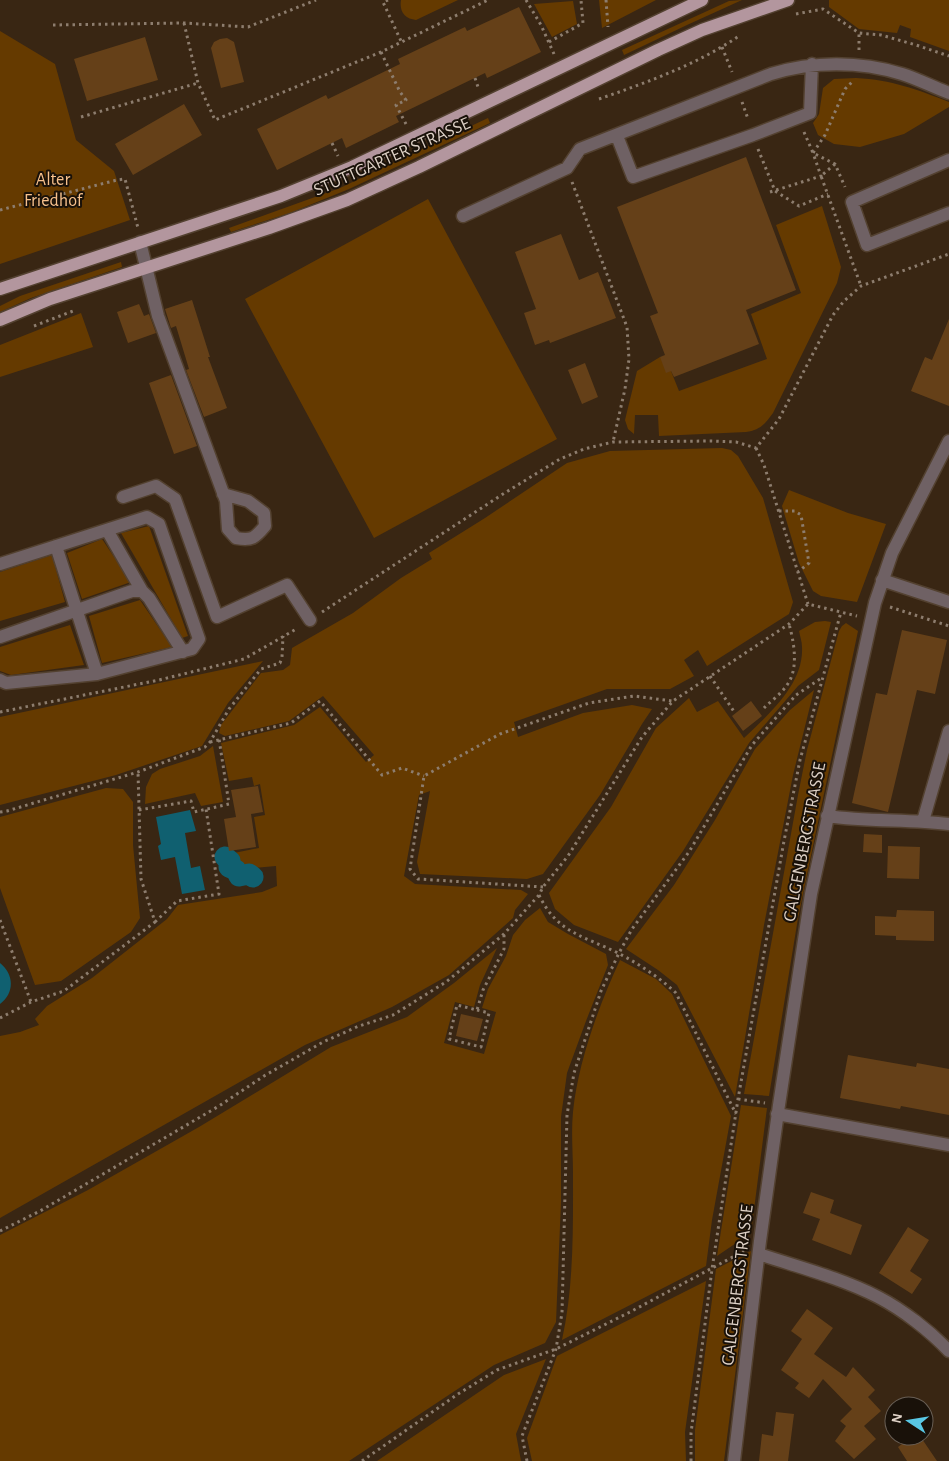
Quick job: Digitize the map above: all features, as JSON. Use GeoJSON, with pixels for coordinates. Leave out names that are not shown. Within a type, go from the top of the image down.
{"type":"FeatureCollection","features":[{"type":"Feature","properties":{"kind":"main road","name":"STUTTGARTER STRASSE"},"geometry":{"type":"LineString","coordinates":[[0,289],[139,236],[281,196],[352,167],[702,0]]}},
{"type":"Feature","properties":{"kind":"main road","name":"STUTTGARTER STRASSE"},"geometry":{"type":"LineString","coordinates":[[0,320],[50,299],[347,200],[702,30],[788,0]]}},
{"type":"Feature","properties":{"kind":"street"},"geometry":{"type":"LineString","coordinates":[[617,136],[633,177],[753,135],[810,113],[812,64]]}},
{"type":"Feature","properties":{"kind":"street"},"geometry":{"type":"LineString","coordinates":[[463,216],[567,168],[580,149],[771,74],[791,68],[812,64],[878,68],[902,74],[949,93]]}},
{"type":"Feature","properties":{"kind":"street"},"geometry":{"type":"LineString","coordinates":[[949,160],[852,202],[867,245],[949,213]]}},
{"type":"Feature","properties":{"kind":"street"},"geometry":{"type":"LineString","coordinates":[[139,236],[158,316],[223,494]]}},
{"type":"Feature","properties":{"kind":"street","name":"GALGENBERGSTRASSE"},"geometry":{"type":"LineString","coordinates":[[734,1461],[758,1254],[811,894],[870,619],[892,553],[944,461],[949,440]]}},
{"type":"Feature","properties":{"kind":"street"},"geometry":{"type":"LineString","coordinates":[[123,497],[156,486],[175,500],[217,617],[287,585],[310,620]]}},
{"type":"Feature","properties":{"kind":"street"},"geometry":{"type":"LineString","coordinates":[[0,564],[147,518],[159,524],[199,639],[192,649],[97,674],[6,683],[0,680]]}},
{"type":"Feature","properties":{"kind":"street"},"geometry":{"type":"LineString","coordinates":[[107,530],[142,591],[149,598],[183,652]]}},
{"type":"Feature","properties":{"kind":"street"},"geometry":{"type":"LineString","coordinates":[[56,546],[97,674]]}},
{"type":"Feature","properties":{"kind":"street"},"geometry":{"type":"LineString","coordinates":[[882,580],[949,602]]}},
{"type":"Feature","properties":{"kind":"street"},"geometry":{"type":"LineString","coordinates":[[0,637],[132,591],[142,591]]}},
{"type":"Feature","properties":{"kind":"street"},"geometry":{"type":"LineString","coordinates":[[923,821],[949,731]]}},
{"type":"Feature","properties":{"kind":"street"},"geometry":{"type":"LineString","coordinates":[[828,816],[852,820],[923,821],[949,824]]}},
{"type":"Feature","properties":{"kind":"street"},"geometry":{"type":"LineString","coordinates":[[778,1109],[949,1145]]}},
{"type":"Feature","properties":{"kind":"street"},"geometry":{"type":"LineString","coordinates":[[758,1254],[816,1272],[879,1298],[920,1325],[949,1351]]}},
{"type":"Feature","properties":{"kind":"path"},"geometry":{"type":"LineString","coordinates":[[53,25],[184,23],[248,28],[316,0]]}},
{"type":"Feature","properties":{"kind":"path"},"geometry":{"type":"LineString","coordinates":[[388,0],[382,1],[402,41]]}},
{"type":"Feature","properties":{"kind":"path"},"geometry":{"type":"LineString","coordinates":[[184,23],[198,83],[215,120],[381,52],[488,0]]}},
{"type":"Feature","properties":{"kind":"path"},"geometry":{"type":"LineString","coordinates":[[526,0],[555,56]]}},
{"type":"Feature","properties":{"kind":"path"},"geometry":{"type":"LineString","coordinates":[[549,42],[583,23],[581,0]]}},
{"type":"Feature","properties":{"kind":"path"},"geometry":{"type":"LineString","coordinates":[[606,0],[608,31],[617,27]]}},
{"type":"Feature","properties":{"kind":"path"},"geometry":{"type":"LineString","coordinates":[[788,17],[824,9],[859,33],[881,35],[916,44],[949,56]]}},
{"type":"Feature","properties":{"kind":"path"},"geometry":{"type":"LineString","coordinates":[[722,47],[742,33]]}},
{"type":"Feature","properties":{"kind":"path"},"geometry":{"type":"LineString","coordinates":[[813,153],[825,135],[845,89],[856,78],[859,33]]}},
{"type":"Feature","properties":{"kind":"path"},"geometry":{"type":"LineString","coordinates":[[381,52],[400,92],[406,100],[396,105],[408,127]]}},
{"type":"Feature","properties":{"kind":"path"},"geometry":{"type":"LineString","coordinates":[[475,78],[480,93]]}},
{"type":"Feature","properties":{"kind":"path"},"geometry":{"type":"LineString","coordinates":[[81,117],[198,83]]}},
{"type":"Feature","properties":{"kind":"path"},"geometry":{"type":"LineString","coordinates":[[798,117],[861,286]]}},
{"type":"Feature","properties":{"kind":"path"},"geometry":{"type":"LineString","coordinates":[[332,143],[339,159],[344,157]]}},
{"type":"Feature","properties":{"kind":"path"},"geometry":{"type":"LineString","coordinates":[[759,150],[773,191],[800,206],[828,194]]}},
{"type":"Feature","properties":{"kind":"path"},"geometry":{"type":"LineString","coordinates":[[813,153],[835,164],[852,202]]}},
{"type":"Feature","properties":{"kind":"path"},"geometry":{"type":"LineString","coordinates":[[773,191],[821,176],[835,164]]}},
{"type":"Feature","properties":{"kind":"path"},"geometry":{"type":"LineString","coordinates":[[567,168],[627,326],[629,359],[625,389],[613,442]]}},
{"type":"Feature","properties":{"kind":"path"},"geometry":{"type":"LineString","coordinates":[[0,210],[125,179],[139,236]]}},
{"type":"Feature","properties":{"kind":"path"},"geometry":{"type":"LineString","coordinates":[[139,236],[147,227]]}},
{"type":"Feature","properties":{"kind":"path"},"geometry":{"type":"LineString","coordinates":[[756,448],[779,420],[833,315],[844,301],[861,286],[949,254]]}},
{"type":"Feature","properties":{"kind":"path"},"geometry":{"type":"LineString","coordinates":[[360,588],[481,508],[560,459],[584,449],[613,442],[736,442],[756,448],[764,465],[808,604]]}},
{"type":"Feature","properties":{"kind":"path"},"geometry":{"type":"LineString","coordinates":[[779,511],[795,511],[801,515],[809,564],[798,572]]}},
{"type":"Feature","properties":{"kind":"path"},"geometry":{"type":"LineString","coordinates":[[0,1231],[40,1211],[323,1042],[359,1026],[393,1015],[446,982],[504,934],[538,895],[568,856],[642,737],[673,701],[789,624],[808,604]]}},
{"type":"Feature","properties":{"kind":"path"},"geometry":{"type":"LineString","coordinates":[[691,1461],[691,1433],[712,1268],[738,1099],[800,760],[841,612],[808,604]]}},
{"type":"Feature","properties":{"kind":"path"},"geometry":{"type":"LineString","coordinates":[[907,613],[949,626]]}},
{"type":"Feature","properties":{"kind":"path"},"geometry":{"type":"LineString","coordinates":[[764,708],[788,685],[794,665],[795,646],[789,624]]}},
{"type":"Feature","properties":{"kind":"path"},"geometry":{"type":"LineString","coordinates":[[0,812],[7,812],[138,772],[204,747],[210,742],[229,709],[261,670],[280,663],[283,636]]}},
{"type":"Feature","properties":{"kind":"path"},"geometry":{"type":"LineString","coordinates":[[710,676],[735,713]]}},
{"type":"Feature","properties":{"kind":"path"},"geometry":{"type":"LineString","coordinates":[[527,1461],[522,1436],[556,1348],[562,1313],[567,1114],[574,1073],[601,992],[632,929],[688,852],[752,746],[796,696],[823,677]]}},
{"type":"Feature","properties":{"kind":"path"},"geometry":{"type":"LineString","coordinates":[[210,742],[291,723],[320,701],[382,775],[402,768],[424,776],[500,734],[589,703],[634,696],[673,701]]}},
{"type":"Feature","properties":{"kind":"path"},"geometry":{"type":"LineString","coordinates":[[139,810],[191,801],[194,812],[229,804],[219,739]]}},
{"type":"Feature","properties":{"kind":"path"},"geometry":{"type":"LineString","coordinates":[[138,772],[141,879],[155,922]]}},
{"type":"Feature","properties":{"kind":"path"},"geometry":{"type":"LineString","coordinates":[[424,776],[410,869],[418,879],[543,887]]}},
{"type":"Feature","properties":{"kind":"path"},"geometry":{"type":"LineString","coordinates":[[0,1018],[31,1002],[64,991],[155,922],[177,901],[219,894],[206,809]]}},
{"type":"Feature","properties":{"kind":"path"},"geometry":{"type":"LineString","coordinates":[[538,895],[546,910],[558,923],[577,935],[619,953],[663,981],[676,993],[736,1115]]}},
{"type":"Feature","properties":{"kind":"path"},"geometry":{"type":"LineString","coordinates":[[0,920],[31,1002]]}},
{"type":"Feature","properties":{"kind":"path"},"geometry":{"type":"LineString","coordinates":[[476,1010],[483,990],[504,949],[504,934]]}},
{"type":"Feature","properties":{"kind":"path"},"geometry":{"type":"LineString","coordinates":[[457,1005],[476,1010],[489,1013],[481,1047],[449,1039],[457,1005]]}},
{"type":"Feature","properties":{"kind":"path"},"geometry":{"type":"LineString","coordinates":[[738,1099],[778,1109]]}},
{"type":"Feature","properties":{"kind":"path"},"geometry":{"type":"LineString","coordinates":[[362,1461],[458,1394],[497,1370],[556,1348],[630,1312],[760,1241]]}},
{"type":"Feature","properties":{"kind":"green space"},"geometry":{"type":"Polygon","coordinates":[[[401,0],[458,0],[416,20],[404,14],[401,8],[401,0]]]}},
{"type":"Feature","properties":{"kind":"green space"},"geometry":{"type":"Polygon","coordinates":[[[599,0],[656,0],[602,28],[599,0]]]}},
{"type":"Feature","properties":{"kind":"green space"},"geometry":{"type":"Polygon","coordinates":[[[742,0],[624,55],[622,50],[729,1],[742,0]]]}},
{"type":"Feature","properties":{"kind":"green space"},"geometry":{"type":"Polygon","coordinates":[[[829,0],[949,0],[949,51],[910,37],[911,29],[900,25],[897,33],[859,29],[829,7],[829,0]]]}},
{"type":"Feature","properties":{"kind":"green space"},"geometry":{"type":"Polygon","coordinates":[[[573,1],[577,24],[552,37],[534,4],[573,1]]]}},
{"type":"Feature","properties":{"kind":"green space","name":"Alter Friedhof"},"geometry":{"type":"Polygon","coordinates":[[[0,31],[55,64],[76,140],[114,171],[130,220],[0,264],[0,31]]]}},
{"type":"Feature","properties":{"kind":"green space"},"geometry":{"type":"Polygon","coordinates":[[[856,78],[893,83],[915,89],[949,102],[949,107],[904,134],[860,147],[834,144],[818,135],[813,123],[819,114],[823,88],[834,79],[856,78]]]}},
{"type":"Feature","properties":{"kind":"green space"},"geometry":{"type":"Polygon","coordinates":[[[488,118],[490,123],[349,189],[290,213],[231,232],[229,228],[340,188],[488,118]]]}},
{"type":"Feature","properties":{"kind":"green space"},"geometry":{"type":"Polygon","coordinates":[[[428,199],[557,439],[374,538],[245,299],[428,199]]]}},
{"type":"Feature","properties":{"kind":"green space"},"geometry":{"type":"Polygon","coordinates":[[[822,206],[841,267],[837,283],[773,413],[762,426],[746,432],[659,436],[658,415],[635,415],[634,434],[628,429],[625,420],[637,371],[660,357],[671,371],[679,391],[767,359],[751,314],[801,293],[776,225],[822,206]]]}},
{"type":"Feature","properties":{"kind":"green space"},"geometry":{"type":"Polygon","coordinates":[[[121,262],[122,267],[31,298],[0,312],[0,306],[20,296],[121,262]]]}},
{"type":"Feature","properties":{"kind":"green space"},"geometry":{"type":"Polygon","coordinates":[[[81,313],[93,347],[0,377],[0,345],[81,313]]]}},
{"type":"Feature","properties":{"kind":"green space"},"geometry":{"type":"Polygon","coordinates":[[[722,448],[731,450],[738,456],[763,498],[793,602],[789,614],[707,666],[698,650],[684,660],[694,676],[670,689],[607,689],[514,722],[518,737],[583,713],[632,705],[652,709],[600,795],[543,874],[527,879],[420,874],[417,862],[430,791],[419,795],[404,876],[415,884],[521,890],[528,894],[515,910],[513,918],[449,975],[392,1007],[305,1045],[0,1218],[0,1036],[20,1032],[39,1025],[35,1019],[47,1006],[92,978],[167,919],[178,905],[262,892],[277,886],[276,866],[242,869],[234,853],[259,848],[254,817],[265,815],[260,784],[254,786],[252,777],[229,781],[221,743],[294,725],[320,707],[366,762],[374,755],[323,696],[289,721],[225,736],[219,733],[221,725],[261,673],[283,670],[290,665],[292,648],[353,613],[401,578],[432,559],[429,553],[567,463],[610,451],[722,448]]]}},
{"type":"Feature","properties":{"kind":"green space"},"geometry":{"type":"Polygon","coordinates":[[[789,490],[848,513],[886,524],[857,602],[821,596],[813,591],[799,563],[782,506],[789,490]]]}},
{"type":"Feature","properties":{"kind":"green space"},"geometry":{"type":"Polygon","coordinates":[[[149,526],[188,636],[182,638],[121,533],[149,526]]]}},
{"type":"Feature","properties":{"kind":"green space"},"geometry":{"type":"Polygon","coordinates":[[[102,539],[131,582],[82,599],[67,553],[102,539]]]}},
{"type":"Feature","properties":{"kind":"green space"},"geometry":{"type":"Polygon","coordinates":[[[52,555],[65,602],[0,621],[0,572],[52,555]]]}},
{"type":"Feature","properties":{"kind":"green space"},"geometry":{"type":"Polygon","coordinates":[[[140,600],[172,647],[102,663],[89,616],[140,600]]]}},
{"type":"Feature","properties":{"kind":"green space"},"geometry":{"type":"Polygon","coordinates":[[[815,622],[831,622],[819,670],[798,686],[749,743],[683,851],[618,942],[574,925],[555,909],[549,893],[611,807],[656,728],[689,698],[697,712],[718,701],[744,738],[774,708],[791,686],[801,661],[802,645],[799,631],[815,622]]]}},
{"type":"Feature","properties":{"kind":"green space"},"geometry":{"type":"Polygon","coordinates":[[[846,623],[858,631],[798,918],[769,1096],[744,1094],[807,750],[839,631],[846,623]]]}},
{"type":"Feature","properties":{"kind":"green space"},"geometry":{"type":"Polygon","coordinates":[[[70,625],[84,665],[11,675],[0,671],[0,647],[70,625]]]}},
{"type":"Feature","properties":{"kind":"green space"},"geometry":{"type":"Polygon","coordinates":[[[263,661],[228,703],[202,746],[116,775],[0,805],[0,717],[263,661]]]}},
{"type":"Feature","properties":{"kind":"green space"},"geometry":{"type":"Polygon","coordinates":[[[814,690],[793,775],[764,925],[735,1097],[677,985],[626,949],[674,885],[715,820],[755,749],[790,710],[814,690]]]}},
{"type":"Feature","properties":{"kind":"green space"},"geometry":{"type":"Polygon","coordinates":[[[213,746],[223,802],[201,806],[195,793],[145,804],[146,787],[152,774],[160,769],[200,756],[213,746]]]}},
{"type":"Feature","properties":{"kind":"green space"},"geometry":{"type":"Polygon","coordinates":[[[106,788],[123,789],[133,802],[133,845],[140,918],[131,932],[61,981],[35,985],[0,888],[0,817],[106,788]]]}},
{"type":"Feature","properties":{"kind":"green space"},"geometry":{"type":"Polygon","coordinates":[[[540,908],[548,922],[606,954],[608,965],[567,1073],[561,1117],[561,1202],[556,1322],[545,1343],[494,1365],[349,1461],[0,1461],[0,1235],[88,1190],[199,1127],[331,1047],[407,1017],[454,983],[497,948],[480,985],[474,1007],[455,1002],[444,1043],[484,1054],[496,1012],[482,1008],[488,989],[506,956],[513,935],[525,920],[540,908]]]}},
{"type":"Feature","properties":{"kind":"green space"},"geometry":{"type":"Polygon","coordinates":[[[620,960],[656,979],[672,994],[731,1116],[712,1220],[706,1266],[562,1340],[569,1299],[572,1257],[573,1112],[590,1034],[620,960]]]}},
{"type":"Feature","properties":{"kind":"green space"},"geometry":{"type":"Polygon","coordinates":[[[741,1105],[767,1108],[751,1233],[717,1256],[741,1105]]]}},
{"type":"Feature","properties":{"kind":"green space"},"geometry":{"type":"Polygon","coordinates":[[[751,1251],[724,1461],[695,1461],[695,1430],[716,1269],[751,1251]]]}},
{"type":"Feature","properties":{"kind":"green space"},"geometry":{"type":"Polygon","coordinates":[[[706,1281],[685,1432],[686,1461],[532,1461],[527,1438],[557,1356],[706,1281]]]}},
{"type":"Feature","properties":{"kind":"green space"},"geometry":{"type":"Polygon","coordinates":[[[546,1359],[516,1434],[521,1461],[377,1461],[504,1375],[546,1359]]]}},
{"type":"Feature","properties":{"kind":"water"},"geometry":{"type":"Polygon","coordinates":[[[190,810],[196,831],[185,833],[191,868],[200,866],[205,890],[182,894],[175,857],[161,860],[158,846],[161,844],[156,817],[190,810]]]}},
{"type":"Feature","properties":{"kind":"water"},"geometry":{"type":"Polygon","coordinates":[[[0,963],[8,972],[11,984],[5,1000],[0,1004],[0,963]]]}},
{"type":"Feature","properties":{"kind":"building"},"geometry":{"type":"Polygon","coordinates":[[[519,7],[541,52],[487,78],[485,73],[396,116],[399,122],[346,148],[342,138],[277,170],[257,129],[326,95],[328,99],[400,64],[398,59],[465,27],[467,31],[519,7]]]}},
{"type":"Feature","properties":{"kind":"building"},"geometry":{"type":"Polygon","coordinates":[[[145,37],[158,80],[87,101],[74,59],[145,37]]]}},
{"type":"Feature","properties":{"kind":"building"},"geometry":{"type":"Polygon","coordinates":[[[227,38],[234,42],[244,82],[221,88],[211,48],[214,42],[227,38]]]}},
{"type":"Feature","properties":{"kind":"building"},"geometry":{"type":"Polygon","coordinates":[[[184,104],[202,135],[133,175],[115,144],[184,104]]]}},
{"type":"Feature","properties":{"kind":"building"},"geometry":{"type":"Polygon","coordinates":[[[746,157],[796,290],[746,310],[759,344],[674,377],[671,371],[666,373],[660,357],[665,355],[650,316],[658,313],[617,207],[746,157]]]}},
{"type":"Feature","properties":{"kind":"building"},"geometry":{"type":"Polygon","coordinates":[[[561,234],[579,280],[598,272],[616,318],[550,343],[549,340],[535,345],[524,313],[536,309],[515,252],[561,234]]]}},
{"type":"Feature","properties":{"kind":"building"},"geometry":{"type":"Polygon","coordinates":[[[192,300],[210,357],[208,357],[227,408],[204,417],[186,370],[189,369],[176,326],[171,328],[165,309],[192,300]]]}},
{"type":"Feature","properties":{"kind":"building"},"geometry":{"type":"Polygon","coordinates":[[[139,304],[144,316],[149,314],[156,333],[128,343],[117,312],[139,304]]]}},
{"type":"Feature","properties":{"kind":"building"},"geometry":{"type":"Polygon","coordinates":[[[949,319],[949,406],[911,391],[925,357],[932,360],[949,319]]]}},
{"type":"Feature","properties":{"kind":"building"},"geometry":{"type":"Polygon","coordinates":[[[585,363],[598,397],[582,404],[568,370],[585,363]]]}},
{"type":"Feature","properties":{"kind":"building"},"geometry":{"type":"Polygon","coordinates":[[[171,375],[197,446],[174,454],[149,383],[171,375]]]}},
{"type":"Feature","properties":{"kind":"building"},"geometry":{"type":"Polygon","coordinates":[[[902,630],[947,640],[935,694],[917,690],[888,812],[852,803],[876,693],[887,695],[902,630]]]}},
{"type":"Feature","properties":{"kind":"building"},"geometry":{"type":"Polygon","coordinates":[[[751,701],[762,716],[743,731],[732,716],[751,701]]]}},
{"type":"Feature","properties":{"kind":"building"},"geometry":{"type":"Polygon","coordinates":[[[258,786],[263,812],[251,814],[256,847],[229,851],[224,819],[236,817],[231,790],[258,786]]]}},
{"type":"Feature","properties":{"kind":"building"},"geometry":{"type":"Polygon","coordinates":[[[864,834],[882,835],[882,853],[863,852],[864,834]]]}},
{"type":"Feature","properties":{"kind":"building"},"geometry":{"type":"Polygon","coordinates":[[[888,846],[920,847],[919,879],[887,878],[888,846]]]}},
{"type":"Feature","properties":{"kind":"building"},"geometry":{"type":"Polygon","coordinates":[[[897,910],[934,911],[934,941],[896,940],[896,936],[875,935],[875,916],[896,917],[897,910]]]}},
{"type":"Feature","properties":{"kind":"building"},"geometry":{"type":"Polygon","coordinates":[[[461,1014],[483,1019],[477,1041],[456,1036],[461,1014]]]}},
{"type":"Feature","properties":{"kind":"building"},"geometry":{"type":"Polygon","coordinates":[[[848,1055],[916,1067],[917,1063],[949,1069],[949,1115],[901,1106],[900,1109],[840,1098],[848,1055]]]}},
{"type":"Feature","properties":{"kind":"building"},"geometry":{"type":"Polygon","coordinates":[[[811,1192],[834,1200],[830,1213],[862,1225],[851,1255],[812,1240],[820,1219],[803,1213],[811,1192]]]}},
{"type":"Feature","properties":{"kind":"building"},"geometry":{"type":"Polygon","coordinates":[[[908,1227],[929,1240],[910,1271],[922,1279],[912,1294],[879,1273],[908,1227]]]}},
{"type":"Feature","properties":{"kind":"building"},"geometry":{"type":"Polygon","coordinates":[[[807,1309],[833,1328],[814,1354],[846,1377],[853,1367],[875,1390],[868,1397],[881,1411],[864,1426],[876,1439],[854,1459],[835,1441],[846,1426],[840,1421],[852,1409],[823,1379],[809,1398],[795,1388],[799,1383],[781,1370],[802,1339],[791,1331],[807,1309]]]}},
{"type":"Feature","properties":{"kind":"building"},"geometry":{"type":"Polygon","coordinates":[[[776,1412],[794,1414],[788,1461],[759,1461],[762,1434],[773,1436],[776,1412]]]}},
{"type":"Feature","properties":{"kind":"building"},"geometry":{"type":"Polygon","coordinates":[[[927,1446],[937,1461],[907,1461],[898,1447],[927,1446]]]}},
{"type":"Feature","properties":{"kind":"waterway"},"geometry":{"type":"LineString","coordinates":[[225,857],[230,861],[229,867],[236,870],[239,876],[249,874],[253,877]]}}]}
